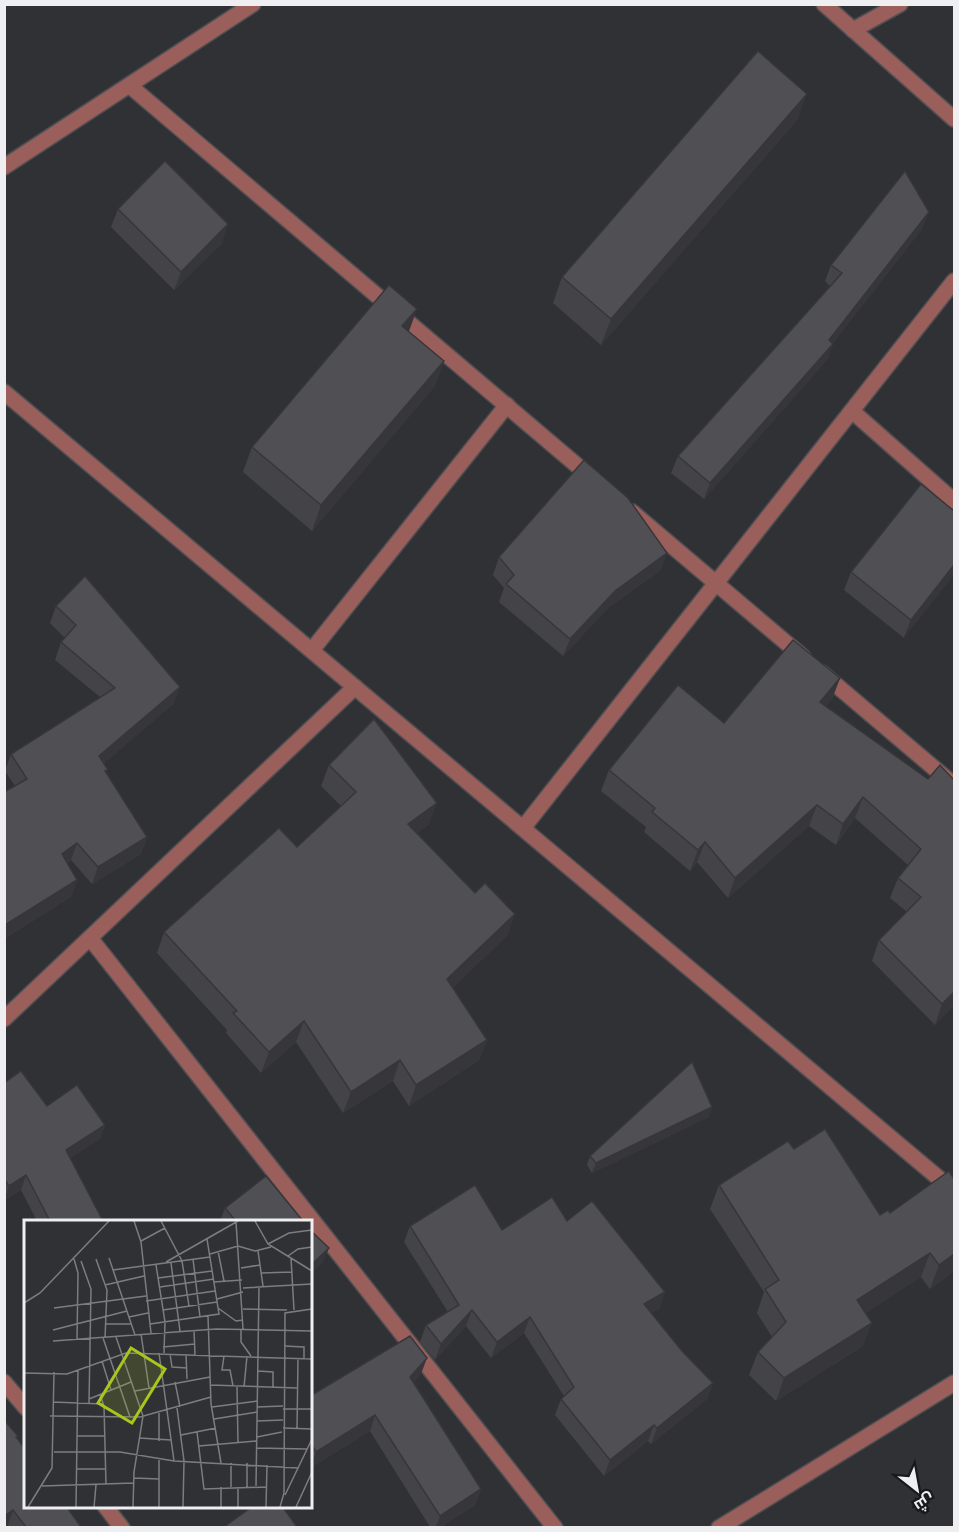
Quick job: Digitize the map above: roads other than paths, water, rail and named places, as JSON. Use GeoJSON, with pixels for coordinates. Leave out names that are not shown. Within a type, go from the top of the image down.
{"type":"FeatureCollection","features":[{"type":"Feature","properties":{"kind":"street"},"geometry":{"type":"LineString","coordinates":[[4,167],[254,4]]}},
{"type":"Feature","properties":{"kind":"street"},"geometry":{"type":"LineString","coordinates":[[824,4],[954,119]]}},
{"type":"Feature","properties":{"kind":"street"},"geometry":{"type":"LineString","coordinates":[[853,30],[900,4]]}},
{"type":"Feature","properties":{"kind":"street"},"geometry":{"type":"LineString","coordinates":[[130,86],[954,785]]}},
{"type":"Feature","properties":{"kind":"street"},"geometry":{"type":"LineString","coordinates":[[523,828],[954,281]]}},
{"type":"Feature","properties":{"kind":"street"},"geometry":{"type":"LineString","coordinates":[[4,392],[954,1191]]}},
{"type":"Feature","properties":{"kind":"street"},"geometry":{"type":"LineString","coordinates":[[312,650],[507,405]]}},
{"type":"Feature","properties":{"kind":"street"},"geometry":{"type":"LineString","coordinates":[[852,411],[954,501]]}},
{"type":"Feature","properties":{"kind":"street"},"geometry":{"type":"LineString","coordinates":[[4,1019],[354,687]]}},
{"type":"Feature","properties":{"kind":"street"},"geometry":{"type":"LineString","coordinates":[[90,938],[555,1527]]}},
{"type":"Feature","properties":{"kind":"street"},"geometry":{"type":"LineString","coordinates":[[4,1382],[24,1406]]}},
{"type":"Feature","properties":{"kind":"street"},"geometry":{"type":"LineString","coordinates":[[719,1527],[954,1383]]}},
{"type":"Feature","properties":{"kind":"street"},"geometry":{"type":"LineString","coordinates":[[107,1508],[122,1527]]}}]}
